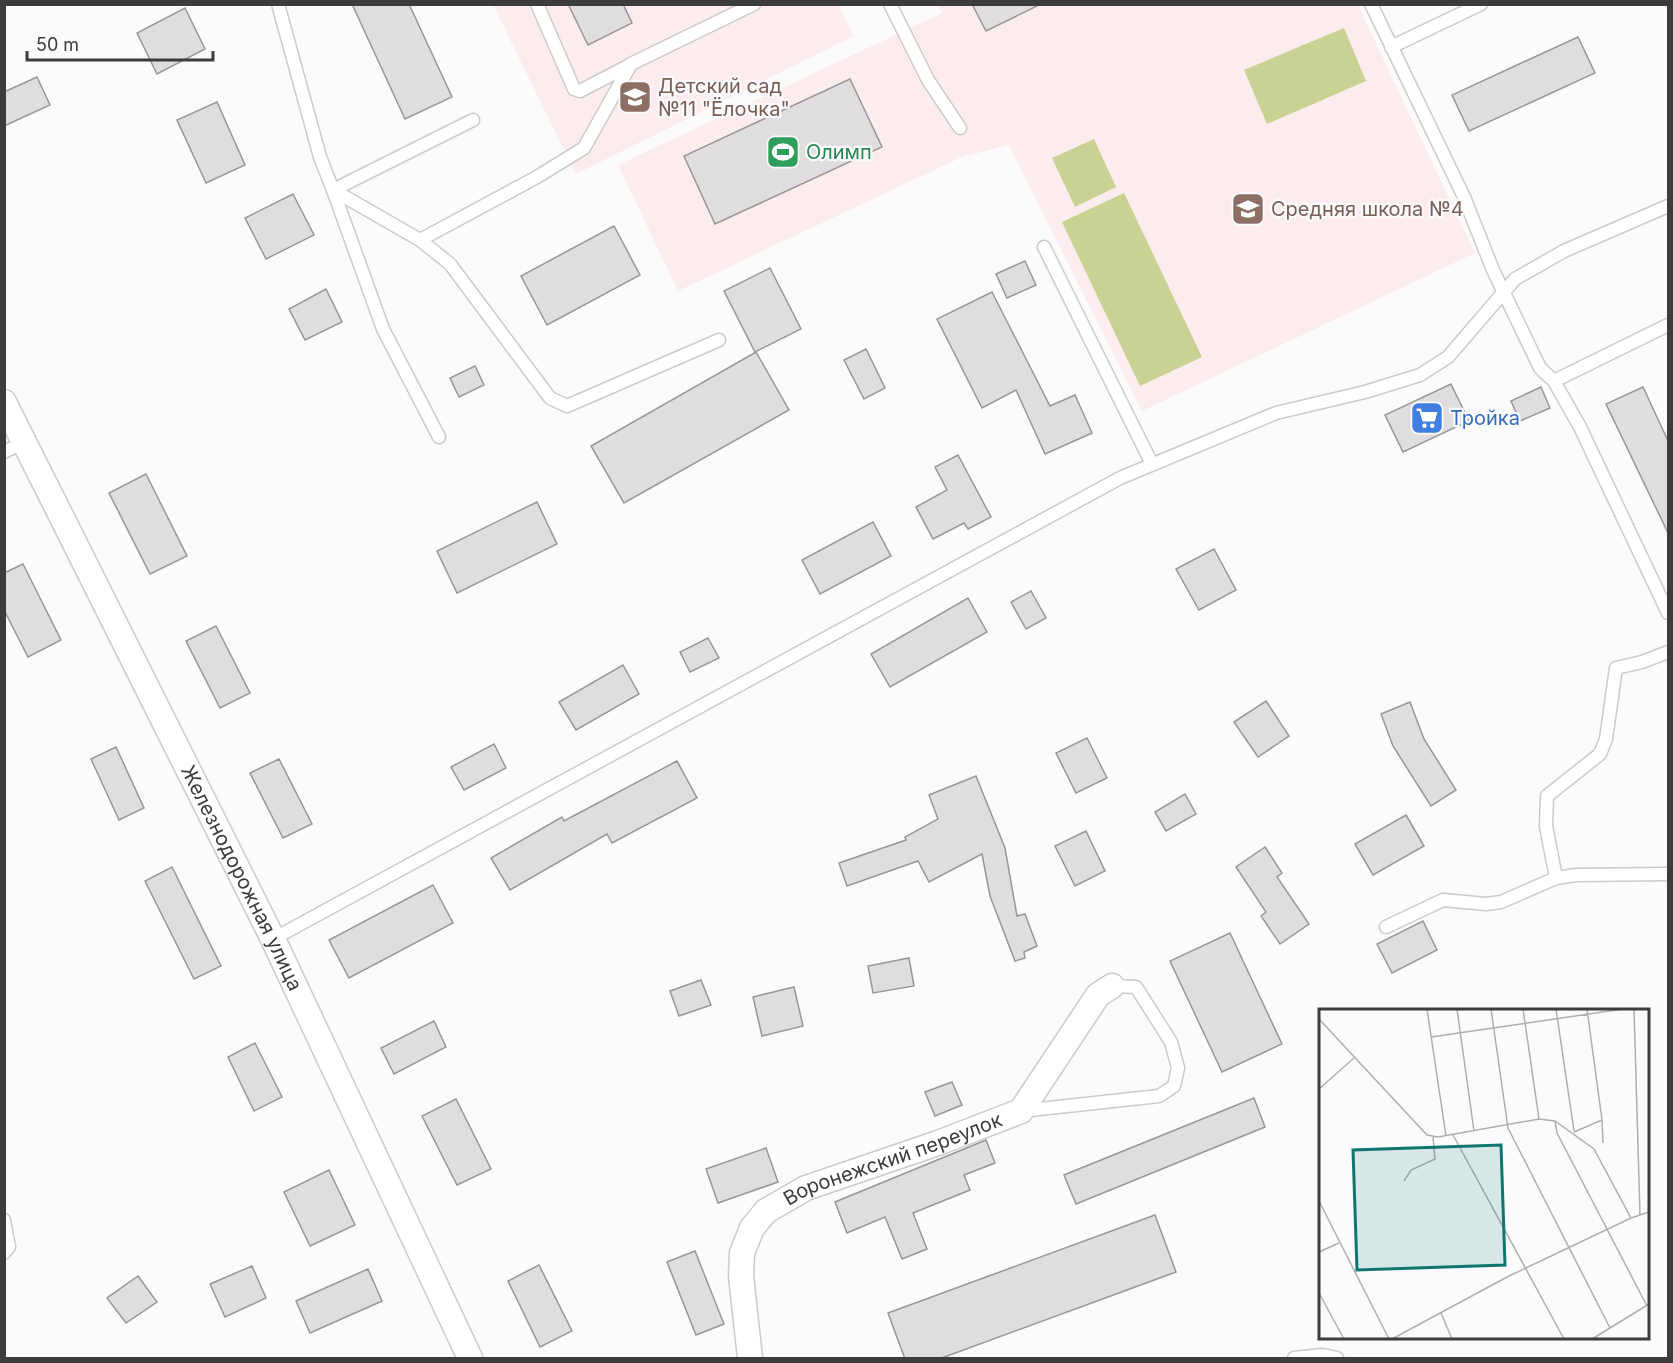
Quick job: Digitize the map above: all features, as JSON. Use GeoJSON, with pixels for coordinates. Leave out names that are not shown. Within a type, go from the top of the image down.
{"type":"FeatureCollection","features":[{"type":"Feature","properties":{"kind":"street","name":"Железнодорожная улица"},"geometry":{"type":"LineString","coordinates":[[4,402],[14,447],[273,939],[470,1359]]}},
{"type":"Feature","properties":{"kind":"street","name":"Воронежский переулок"},"geometry":{"type":"LineString","coordinates":[[750,1359],[741,1276],[742,1252],[752,1228],[766,1211],[806,1188],[938,1143],[1021,1111],[1098,995],[1112,986]]}},
{"type":"Feature","properties":{"kind":"lane"},"geometry":{"type":"LineString","coordinates":[[278,4],[320,157],[383,329],[439,437]]}},
{"type":"Feature","properties":{"kind":"lane"},"geometry":{"type":"LineString","coordinates":[[537,4],[574,89],[579,91],[754,4]]}},
{"type":"Feature","properties":{"kind":"lane"},"geometry":{"type":"LineString","coordinates":[[890,4],[928,80],[960,128]]}},
{"type":"Feature","properties":{"kind":"lane"},"geometry":{"type":"LineString","coordinates":[[1371,4],[1464,197],[1503,291],[1540,368],[1554,381],[1668,613]]}},
{"type":"Feature","properties":{"kind":"lane"},"geometry":{"type":"LineString","coordinates":[[1391,47],[1481,4]]}},
{"type":"Feature","properties":{"kind":"lane"},"geometry":{"type":"LineString","coordinates":[[420,240],[537,177],[584,147],[631,64]]}},
{"type":"Feature","properties":{"kind":"lane"},"geometry":{"type":"LineString","coordinates":[[333,190],[473,120]]}},
{"type":"Feature","properties":{"kind":"lane"},"geometry":{"type":"LineString","coordinates":[[333,190],[420,240],[450,264],[550,398],[567,406],[719,340]]}},
{"type":"Feature","properties":{"kind":"lane"},"geometry":{"type":"LineString","coordinates":[[273,939],[1099,489],[1152,464],[1276,413],[1365,392],[1420,375],[1448,357],[1515,279],[1564,251],[1668,206]]}},
{"type":"Feature","properties":{"kind":"lane"},"geometry":{"type":"LineString","coordinates":[[1044,247],[1152,464]]}},
{"type":"Feature","properties":{"kind":"lane"},"geometry":{"type":"LineString","coordinates":[[1554,381],[1668,325]]}},
{"type":"Feature","properties":{"kind":"lane"},"geometry":{"type":"LineString","coordinates":[[1556,878],[1546,826],[1547,796],[1600,754],[1606,739],[1616,668],[1642,662],[1668,652]]}},
{"type":"Feature","properties":{"kind":"lane"},"geometry":{"type":"LineString","coordinates":[[1386,927],[1443,900],[1486,904],[1501,902],[1556,878],[1576,875],[1668,874]]}},
{"type":"Feature","properties":{"kind":"lane"},"geometry":{"type":"LineString","coordinates":[[1021,1111],[1159,1096],[1174,1086],[1178,1068],[1171,1042],[1136,987],[1112,986]]}},
{"type":"Feature","properties":{"kind":"lane"},"geometry":{"type":"LineString","coordinates":[[4,1220],[9,1247],[4,1253]]}},
{"type":"Feature","properties":{"kind":"lane"},"geometry":{"type":"LineString","coordinates":[[1294,1359],[1323,1355],[1337,1359]]}},
{"type":"Feature","properties":{"kind":"shaded area","name":"Детский сад №11 \"Ёлочка\""},"geometry":{"type":"Polygon","coordinates":[[[493,5],[838,5],[854,36],[576,174],[493,5]]]}},
{"type":"Feature","properties":{"kind":"shaded area","name":"Средняя школа №4"},"geometry":{"type":"Polygon","coordinates":[[[938,5],[1358,5],[1475,253],[1142,411],[1009,145],[962,157],[678,291],[618,165],[942,13],[938,5]]]}},
{"type":"Feature","properties":{"kind":"green space"},"geometry":{"type":"Polygon","coordinates":[[[1344,28],[1366,81],[1267,124],[1244,70],[1344,28]]]}},
{"type":"Feature","properties":{"kind":"green space"},"geometry":{"type":"Polygon","coordinates":[[[1094,139],[1116,187],[1075,207],[1052,158],[1094,139]]]}},
{"type":"Feature","properties":{"kind":"green space"},"geometry":{"type":"Polygon","coordinates":[[[1124,193],[1202,357],[1140,386],[1062,222],[1124,193]]]}},
{"type":"Feature","properties":{"kind":"building"},"geometry":{"type":"Polygon","coordinates":[[[352,4],[409,4],[452,97],[405,119],[352,4]]]}},
{"type":"Feature","properties":{"kind":"building"},"geometry":{"type":"Polygon","coordinates":[[[568,4],[623,4],[632,23],[588,45],[568,4]]]}},
{"type":"Feature","properties":{"kind":"building"},"geometry":{"type":"Polygon","coordinates":[[[972,4],[1041,4],[986,31],[972,4]]]}},
{"type":"Feature","properties":{"kind":"building"},"geometry":{"type":"Polygon","coordinates":[[[185,8],[205,49],[157,74],[137,33],[185,8]]]}},
{"type":"Feature","properties":{"kind":"building"},"geometry":{"type":"Polygon","coordinates":[[[1578,37],[1595,73],[1469,131],[1452,95],[1578,37]]]}},
{"type":"Feature","properties":{"kind":"building"},"geometry":{"type":"Polygon","coordinates":[[[37,77],[50,105],[4,126],[4,92],[37,77]]]}},
{"type":"Feature","properties":{"kind":"building","name":"Олимп"},"geometry":{"type":"Polygon","coordinates":[[[850,79],[882,147],[715,224],[684,156],[850,79]]]}},
{"type":"Feature","properties":{"kind":"building"},"geometry":{"type":"Polygon","coordinates":[[[217,102],[245,165],[206,183],[177,120],[217,102]]]}},
{"type":"Feature","properties":{"kind":"building"},"geometry":{"type":"Polygon","coordinates":[[[293,194],[314,235],[266,259],[245,218],[293,194]]]}},
{"type":"Feature","properties":{"kind":"building"},"geometry":{"type":"Polygon","coordinates":[[[614,226],[640,275],[547,325],[521,276],[614,226]]]}},
{"type":"Feature","properties":{"kind":"building"},"geometry":{"type":"Polygon","coordinates":[[[1025,261],[1036,285],[1007,298],[996,274],[1025,261]]]}},
{"type":"Feature","properties":{"kind":"building"},"geometry":{"type":"Polygon","coordinates":[[[770,268],[801,329],[755,352],[724,291],[770,268]]]}},
{"type":"Feature","properties":{"kind":"building"},"geometry":{"type":"Polygon","coordinates":[[[326,289],[342,322],[305,340],[289,309],[326,289]]]}},
{"type":"Feature","properties":{"kind":"building"},"geometry":{"type":"Polygon","coordinates":[[[992,292],[1050,406],[1075,395],[1092,433],[1045,454],[1016,390],[982,408],[937,319],[992,292]]]}},
{"type":"Feature","properties":{"kind":"building"},"geometry":{"type":"Polygon","coordinates":[[[866,349],[885,388],[864,399],[844,360],[866,349]]]}},
{"type":"Feature","properties":{"kind":"building"},"geometry":{"type":"Polygon","coordinates":[[[756,352],[789,410],[624,503],[591,446],[756,352]]]}},
{"type":"Feature","properties":{"kind":"building"},"geometry":{"type":"Polygon","coordinates":[[[475,366],[484,385],[459,397],[450,378],[475,366]]]}},
{"type":"Feature","properties":{"kind":"building","name":"Тройка"},"geometry":{"type":"Polygon","coordinates":[[[1451,384],[1469,421],[1403,452],[1385,415],[1451,384]]]}},
{"type":"Feature","properties":{"kind":"building"},"geometry":{"type":"Polygon","coordinates":[[[1541,387],[1550,408],[1520,421],[1511,401],[1541,387]]]}},
{"type":"Feature","properties":{"kind":"building"},"geometry":{"type":"Polygon","coordinates":[[[1643,387],[1668,441],[1668,533],[1606,404],[1643,387]]]}},
{"type":"Feature","properties":{"kind":"building"},"geometry":{"type":"Polygon","coordinates":[[[958,455],[991,517],[968,529],[964,523],[933,539],[916,507],[947,490],[935,467],[958,455]]]}},
{"type":"Feature","properties":{"kind":"building"},"geometry":{"type":"Polygon","coordinates":[[[146,474],[187,556],[150,574],[109,493],[146,474]]]}},
{"type":"Feature","properties":{"kind":"building"},"geometry":{"type":"Polygon","coordinates":[[[537,502],[557,544],[457,593],[437,551],[537,502]]]}},
{"type":"Feature","properties":{"kind":"building"},"geometry":{"type":"Polygon","coordinates":[[[873,522],[891,556],[820,594],[802,560],[873,522]]]}},
{"type":"Feature","properties":{"kind":"building"},"geometry":{"type":"Polygon","coordinates":[[[1214,549],[1236,590],[1199,610],[1176,569],[1214,549]]]}},
{"type":"Feature","properties":{"kind":"building"},"geometry":{"type":"Polygon","coordinates":[[[23,564],[61,640],[28,657],[4,610],[4,573],[23,564]]]}},
{"type":"Feature","properties":{"kind":"building"},"geometry":{"type":"Polygon","coordinates":[[[1031,591],[1046,618],[1026,629],[1011,602],[1031,591]]]}},
{"type":"Feature","properties":{"kind":"building"},"geometry":{"type":"Polygon","coordinates":[[[968,598],[987,632],[890,687],[871,654],[968,598]]]}},
{"type":"Feature","properties":{"kind":"building"},"geometry":{"type":"Polygon","coordinates":[[[216,626],[250,693],[220,708],[186,641],[216,626]]]}},
{"type":"Feature","properties":{"kind":"building"},"geometry":{"type":"Polygon","coordinates":[[[708,638],[719,658],[690,672],[680,652],[708,638]]]}},
{"type":"Feature","properties":{"kind":"building"},"geometry":{"type":"Polygon","coordinates":[[[623,665],[639,694],[576,730],[559,702],[623,665]]]}},
{"type":"Feature","properties":{"kind":"building"},"geometry":{"type":"Polygon","coordinates":[[[1266,701],[1289,736],[1258,757],[1234,722],[1266,701]]]}},
{"type":"Feature","properties":{"kind":"building"},"geometry":{"type":"Polygon","coordinates":[[[1410,702],[1424,739],[1456,790],[1431,806],[1393,746],[1381,714],[1410,702]]]}},
{"type":"Feature","properties":{"kind":"building"},"geometry":{"type":"Polygon","coordinates":[[[1087,738],[1107,778],[1076,793],[1056,753],[1087,738]]]}},
{"type":"Feature","properties":{"kind":"building"},"geometry":{"type":"Polygon","coordinates":[[[494,744],[506,768],[464,790],[451,767],[494,744]]]}},
{"type":"Feature","properties":{"kind":"building"},"geometry":{"type":"Polygon","coordinates":[[[116,747],[144,808],[119,820],[91,759],[116,747]]]}},
{"type":"Feature","properties":{"kind":"building"},"geometry":{"type":"Polygon","coordinates":[[[279,759],[312,824],[283,838],[250,773],[279,759]]]}},
{"type":"Feature","properties":{"kind":"building"},"geometry":{"type":"Polygon","coordinates":[[[677,761],[697,798],[612,843],[607,834],[510,890],[491,858],[562,817],[564,821],[677,761]]]}},
{"type":"Feature","properties":{"kind":"building"},"geometry":{"type":"Polygon","coordinates":[[[976,776],[1005,848],[1017,916],[1025,914],[1037,946],[1024,952],[1025,958],[1015,961],[990,896],[982,854],[929,882],[918,861],[847,886],[839,863],[906,840],[905,837],[938,819],[929,795],[976,776]]]}},
{"type":"Feature","properties":{"kind":"building"},"geometry":{"type":"Polygon","coordinates":[[[1185,794],[1196,814],[1166,831],[1155,812],[1185,794]]]}},
{"type":"Feature","properties":{"kind":"building"},"geometry":{"type":"Polygon","coordinates":[[[1406,815],[1424,846],[1373,875],[1355,844],[1406,815]]]}},
{"type":"Feature","properties":{"kind":"building"},"geometry":{"type":"Polygon","coordinates":[[[1086,831],[1105,871],[1075,886],[1055,846],[1086,831]]]}},
{"type":"Feature","properties":{"kind":"building"},"geometry":{"type":"Polygon","coordinates":[[[1265,847],[1282,873],[1277,877],[1309,924],[1280,944],[1261,916],[1266,912],[1236,867],[1265,847]]]}},
{"type":"Feature","properties":{"kind":"building"},"geometry":{"type":"Polygon","coordinates":[[[172,867],[221,966],[194,979],[145,881],[172,867]]]}},
{"type":"Feature","properties":{"kind":"building"},"geometry":{"type":"Polygon","coordinates":[[[433,885],[453,923],[349,978],[329,940],[433,885]]]}},
{"type":"Feature","properties":{"kind":"building"},"geometry":{"type":"Polygon","coordinates":[[[1423,921],[1437,950],[1392,973],[1377,944],[1423,921]]]}},
{"type":"Feature","properties":{"kind":"building"},"geometry":{"type":"Polygon","coordinates":[[[1230,933],[1282,1044],[1222,1072],[1170,961],[1230,933]]]}},
{"type":"Feature","properties":{"kind":"building"},"geometry":{"type":"Polygon","coordinates":[[[909,958],[914,986],[873,993],[868,966],[909,958]]]}},
{"type":"Feature","properties":{"kind":"building"},"geometry":{"type":"Polygon","coordinates":[[[701,980],[711,1005],[679,1016],[670,991],[701,980]]]}},
{"type":"Feature","properties":{"kind":"building"},"geometry":{"type":"Polygon","coordinates":[[[794,987],[803,1026],[762,1036],[753,997],[794,987]]]}},
{"type":"Feature","properties":{"kind":"building"},"geometry":{"type":"Polygon","coordinates":[[[434,1021],[446,1047],[394,1074],[381,1048],[434,1021]]]}},
{"type":"Feature","properties":{"kind":"building"},"geometry":{"type":"Polygon","coordinates":[[[255,1043],[282,1097],[254,1111],[228,1057],[255,1043]]]}},
{"type":"Feature","properties":{"kind":"building"},"geometry":{"type":"Polygon","coordinates":[[[952,1082],[962,1105],[935,1116],[925,1092],[952,1082]]]}},
{"type":"Feature","properties":{"kind":"building"},"geometry":{"type":"Polygon","coordinates":[[[1254,1098],[1265,1127],[1076,1204],[1064,1175],[1254,1098]]]}},
{"type":"Feature","properties":{"kind":"building"},"geometry":{"type":"Polygon","coordinates":[[[456,1099],[491,1169],[457,1185],[422,1116],[456,1099]]]}},
{"type":"Feature","properties":{"kind":"building"},"geometry":{"type":"Polygon","coordinates":[[[986,1140],[995,1163],[964,1175],[970,1190],[913,1213],[927,1249],[902,1259],[885,1217],[847,1233],[835,1202],[986,1140]]]}},
{"type":"Feature","properties":{"kind":"building"},"geometry":{"type":"Polygon","coordinates":[[[766,1148],[778,1182],[718,1203],[706,1169],[766,1148]]]}},
{"type":"Feature","properties":{"kind":"building"},"geometry":{"type":"Polygon","coordinates":[[[329,1170],[355,1225],[310,1246],[284,1192],[329,1170]]]}},
{"type":"Feature","properties":{"kind":"building"},"geometry":{"type":"Polygon","coordinates":[[[1155,1215],[1176,1272],[939,1359],[905,1359],[888,1313],[1155,1215]]]}},
{"type":"Feature","properties":{"kind":"building"},"geometry":{"type":"Polygon","coordinates":[[[695,1251],[724,1324],[696,1335],[667,1262],[695,1251]]]}},
{"type":"Feature","properties":{"kind":"building"},"geometry":{"type":"Polygon","coordinates":[[[539,1265],[572,1331],[540,1347],[508,1281],[539,1265]]]}},
{"type":"Feature","properties":{"kind":"building"},"geometry":{"type":"Polygon","coordinates":[[[252,1266],[266,1298],[225,1317],[210,1284],[252,1266]]]}},
{"type":"Feature","properties":{"kind":"building"},"geometry":{"type":"Polygon","coordinates":[[[368,1269],[382,1301],[310,1333],[296,1301],[368,1269]]]}},
{"type":"Feature","properties":{"kind":"building"},"geometry":{"type":"Polygon","coordinates":[[[138,1276],[157,1302],[126,1323],[107,1298],[138,1276]]]}},
{"type":"Feature","properties":{"kind":"place","name":"Детский сад №11 \"Ёлочка\""},"geometry":{"type":"Point","coordinates":[635,97]}},
{"type":"Feature","properties":{"kind":"place","name":"Олимп"},"geometry":{"type":"Point","coordinates":[783,152]}},
{"type":"Feature","properties":{"kind":"place","name":"Средняя школа №4"},"geometry":{"type":"Point","coordinates":[1248,209]}},
{"type":"Feature","properties":{"kind":"place","name":"Тройка"},"geometry":{"type":"Point","coordinates":[1427,418]}}]}
